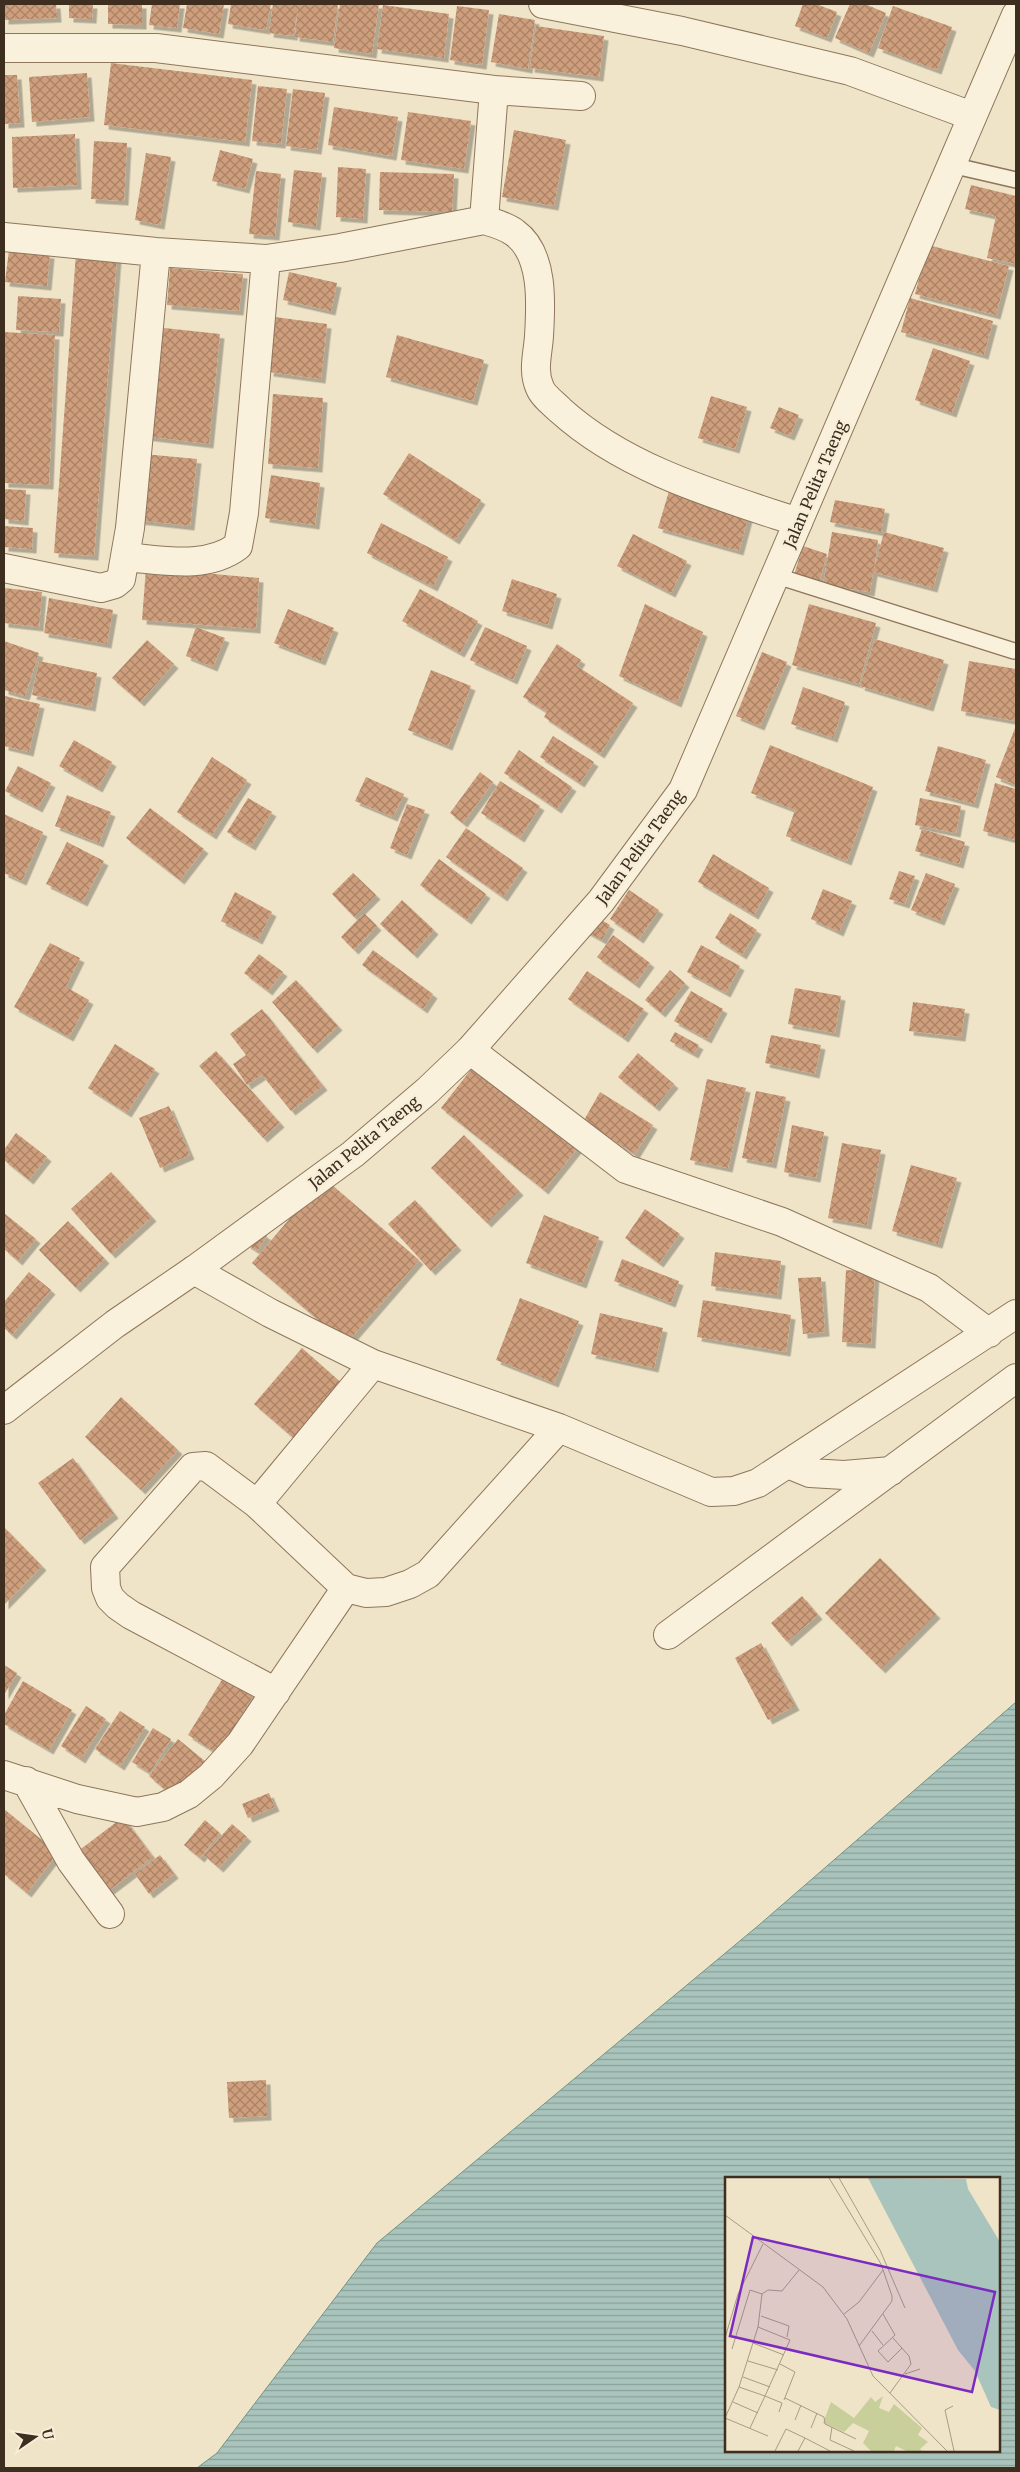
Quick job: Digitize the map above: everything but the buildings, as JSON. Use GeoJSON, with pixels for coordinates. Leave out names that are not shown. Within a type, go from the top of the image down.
{"type":"FeatureCollection","features":[{"type":"Feature","properties":{"kind":"street"},"geometry":{"type":"LineString","coordinates":[[543,4],[682,31],[850,72],[972,116]]}},
{"type":"Feature","properties":{"kind":"street","name":"Jalan Pelita Taeng"},"geometry":{"type":"LineString","coordinates":[[4,1410],[115,1324],[194,1270],[353,1154],[427,1091],[470,1050],[601,901],[683,790],[777,576],[798,522],[1016,15]]}},
{"type":"Feature","properties":{"kind":"street"},"geometry":{"type":"LineString","coordinates":[[4,48],[156,48],[494,90],[581,96]]}},
{"type":"Feature","properties":{"kind":"street"},"geometry":{"type":"LineString","coordinates":[[484,220],[494,90]]}},
{"type":"Feature","properties":{"kind":"street"},"geometry":{"type":"LineString","coordinates":[[4,237],[156,252],[266,258],[340,248],[484,220],[516,233],[534,261],[539,307],[536,368],[540,389],[556,406],[584,432],[643,465],[723,497],[798,522]]}},
{"type":"Feature","properties":{"kind":"street"},"geometry":{"type":"LineString","coordinates":[[4,568],[102,588],[116,584],[121,579],[126,558],[136,473],[156,252]]}},
{"type":"Feature","properties":{"kind":"street"},"geometry":{"type":"LineString","coordinates":[[126,558],[194,562],[210,560],[227,554],[238,546],[244,513],[266,258]]}},
{"type":"Feature","properties":{"kind":"street"},"geometry":{"type":"LineString","coordinates":[[470,1050],[626,1169],[782,1222],[929,1288],[989,1333]]}},
{"type":"Feature","properties":{"kind":"street"},"geometry":{"type":"LineString","coordinates":[[194,1270],[270,1313],[373,1364],[559,1428],[711,1492],[734,1491],[758,1483],[1016,1314]]}},
{"type":"Feature","properties":{"kind":"street"},"geometry":{"type":"LineString","coordinates":[[257,1504],[373,1364]]}},
{"type":"Feature","properties":{"kind":"street"},"geometry":{"type":"LineString","coordinates":[[668,1634],[1016,1378]]}},
{"type":"Feature","properties":{"kind":"street"},"geometry":{"type":"LineString","coordinates":[[276,1692],[131,1615],[110,1598],[104,1576],[105,1567],[193,1467],[206,1466],[257,1504],[346,1588],[366,1594],[386,1592],[410,1584],[428,1574],[559,1428]]}},
{"type":"Feature","properties":{"kind":"street"},"geometry":{"type":"LineString","coordinates":[[788,1464],[810,1473],[844,1475],[891,1471]]}},
{"type":"Feature","properties":{"kind":"street"},"geometry":{"type":"LineString","coordinates":[[15,1778],[77,1798],[137,1812],[163,1807],[189,1794],[211,1776],[240,1744],[346,1588]]}},
{"type":"Feature","properties":{"kind":"street"},"geometry":{"type":"LineString","coordinates":[[15,1778],[71,1861],[110,1914]]}},
{"type":"Feature","properties":{"kind":"lane"},"geometry":{"type":"LineString","coordinates":[[951,165],[1016,180]]}},
{"type":"Feature","properties":{"kind":"lane"},"geometry":{"type":"LineString","coordinates":[[777,576],[1014,650]]}},
{"type":"Feature","properties":{"kind":"water"},"geometry":{"type":"Polygon","coordinates":[[[1016,1702],[1016,2468],[197,2468],[217,2453],[377,2243],[759,1925],[1016,1702]]]}}]}
